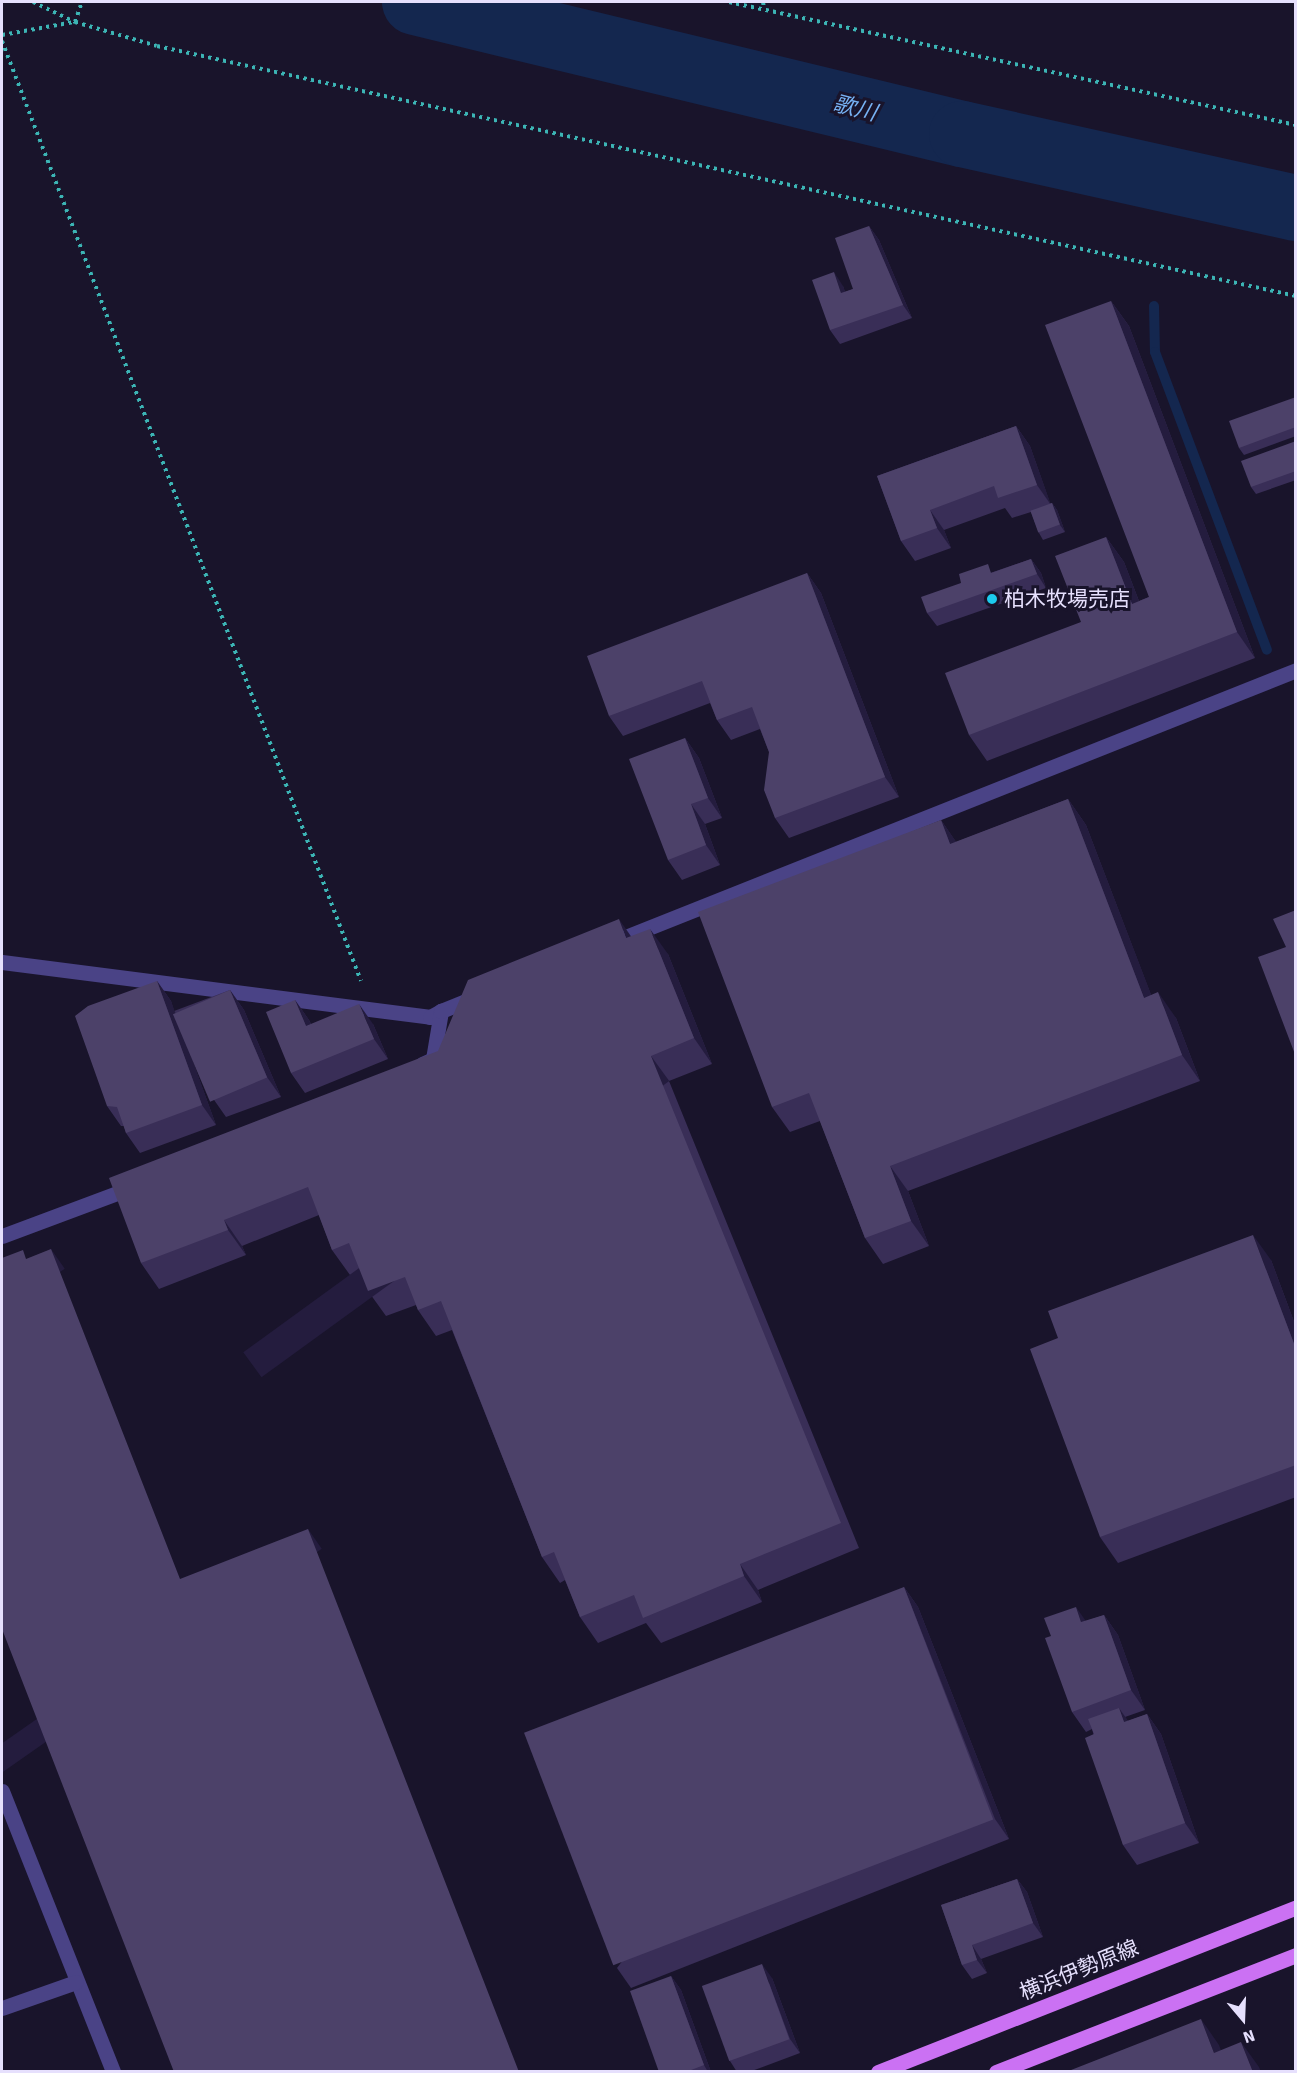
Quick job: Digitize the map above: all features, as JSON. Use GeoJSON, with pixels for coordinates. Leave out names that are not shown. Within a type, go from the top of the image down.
{"type":"FeatureCollection","features":[{"type":"Feature","properties":{"kind":"main road","name":"横浜伊勢原線"},"geometry":{"type":"LineString","coordinates":[[878,2072],[1296,1907]]}},
{"type":"Feature","properties":{"kind":"main road"},"geometry":{"type":"LineString","coordinates":[[996,2072],[1296,1955]]}},
{"type":"Feature","properties":{"kind":"street"},"geometry":{"type":"LineString","coordinates":[[596,949],[1296,670]]}},
{"type":"Feature","properties":{"kind":"street"},"geometry":{"type":"LineString","coordinates":[[2,962],[370,1007],[430,1017],[496,989]]}},
{"type":"Feature","properties":{"kind":"street"},"geometry":{"type":"LineString","coordinates":[[400,1073],[433,1059],[441,1011]]}},
{"type":"Feature","properties":{"kind":"street"},"geometry":{"type":"LineString","coordinates":[[2,1236],[145,1182]]}},
{"type":"Feature","properties":{"kind":"street"},"geometry":{"type":"LineString","coordinates":[[2,1791],[76,1982],[114,2072]]}},
{"type":"Feature","properties":{"kind":"street"},"geometry":{"type":"LineString","coordinates":[[2,2008],[76,1982]]}},
{"type":"Feature","properties":{"kind":"path"},"geometry":{"type":"LineString","coordinates":[[33,2],[75,22],[180,51],[1296,296]]}},
{"type":"Feature","properties":{"kind":"path"},"geometry":{"type":"LineString","coordinates":[[75,22],[82,2]]}},
{"type":"Feature","properties":{"kind":"path"},"geometry":{"type":"LineString","coordinates":[[729,2],[1296,125]]}},
{"type":"Feature","properties":{"kind":"path"},"geometry":{"type":"LineString","coordinates":[[764,2],[764,8]]}},
{"type":"Feature","properties":{"kind":"path"},"geometry":{"type":"LineString","coordinates":[[2,35],[75,22]]}},
{"type":"Feature","properties":{"kind":"path"},"geometry":{"type":"LineString","coordinates":[[2,41],[370,1007]]}},
{"type":"Feature","properties":{"kind":"building"},"geometry":{"type":"Polygon","coordinates":[[[869,226],[903,305],[830,330],[812,280],[834,272],[841,293],[853,289],[835,238],[869,226]]]}},
{"type":"Feature","properties":{"kind":"building"},"geometry":{"type":"Polygon","coordinates":[[[1111,301],[1237,632],[969,735],[945,673],[1081,622],[1055,556],[1106,537],[1132,604],[1149,597],[1045,325],[1111,301]]]}},
{"type":"Feature","properties":{"kind":"building"},"geometry":{"type":"Polygon","coordinates":[[[1296,397],[1296,427],[1239,448],[1229,421],[1296,397]]]}},
{"type":"Feature","properties":{"kind":"building"},"geometry":{"type":"Polygon","coordinates":[[[1016,426],[1037,485],[998,498],[994,486],[930,510],[937,528],[901,541],[877,476],[1016,426]]]}},
{"type":"Feature","properties":{"kind":"building"},"geometry":{"type":"Polygon","coordinates":[[[1296,441],[1296,471],[1251,487],[1241,461],[1296,441]]]}},
{"type":"Feature","properties":{"kind":"building"},"geometry":{"type":"Polygon","coordinates":[[[1052,503],[1060,525],[1038,532],[1030,511],[1052,503]]]}},
{"type":"Feature","properties":{"kind":"building"},"geometry":{"type":"Polygon","coordinates":[[[1031,559],[1037,574],[927,613],[921,597],[961,583],[959,574],[988,564],[991,573],[1031,559]]]}},
{"type":"Feature","properties":{"kind":"building"},"geometry":{"type":"Polygon","coordinates":[[[807,573],[885,777],[775,818],[764,790],[769,752],[752,707],[717,720],[702,681],[609,716],[587,656],[807,573]]]}},
{"type":"Feature","properties":{"kind":"building"},"geometry":{"type":"Polygon","coordinates":[[[685,738],[708,798],[691,804],[706,845],[668,860],[629,759],[685,738]]]}},
{"type":"Feature","properties":{"kind":"building"},"geometry":{"type":"Polygon","coordinates":[[[1068,799],[1144,998],[1158,992],[1182,1055],[890,1166],[911,1221],[865,1238],[809,1093],[772,1107],[698,912],[941,820],[950,844],[1068,799]]]}},
{"type":"Feature","properties":{"kind":"building"},"geometry":{"type":"Polygon","coordinates":[[[1296,910],[1296,1057],[1258,957],[1286,947],[1273,919],[1296,910]]]}},
{"type":"Feature","properties":{"kind":"building"},"geometry":{"type":"Polygon","coordinates":[[[619,919],[626,938],[650,929],[694,1038],[651,1056],[841,1523],[740,1564],[744,1576],[643,1618],[634,1595],[580,1617],[554,1552],[542,1557],[441,1301],[418,1310],[405,1277],[368,1291],[349,1243],[332,1250],[308,1187],[224,1220],[228,1230],[141,1263],[109,1178],[438,1051],[468,980],[619,919]]]}},
{"type":"Feature","properties":{"kind":"building"},"geometry":{"type":"Polygon","coordinates":[[[157,981],[202,1105],[126,1133],[117,1107],[107,1106],[75,1016],[88,1006],[157,981]]]}},
{"type":"Feature","properties":{"kind":"building"},"geometry":{"type":"Polygon","coordinates":[[[230,990],[267,1077],[210,1102],[173,1014],[230,990]]]}},
{"type":"Feature","properties":{"kind":"building"},"geometry":{"type":"Polygon","coordinates":[[[295,1000],[306,1026],[359,1004],[374,1039],[291,1073],[266,1012],[295,1000]]]}},
{"type":"Feature","properties":{"kind":"building"},"geometry":{"type":"Polygon","coordinates":[[[1253,1235],[1296,1349],[1296,1465],[1100,1537],[1030,1349],[1058,1338],[1048,1311],[1253,1235]]]}},
{"type":"Feature","properties":{"kind":"building"},"geometry":{"type":"Polygon","coordinates":[[[51,1249],[180,1579],[308,1529],[519,2072],[174,2072],[2,1629],[2,1258],[23,1250],[26,1259],[51,1249]]]}},
{"type":"Feature","properties":{"kind":"building"},"geometry":{"type":"Polygon","coordinates":[[[904,1587],[993,1819],[613,1965],[524,1733],[904,1587]]]}},
{"type":"Feature","properties":{"kind":"building"},"geometry":{"type":"Polygon","coordinates":[[[1076,1607],[1081,1622],[1104,1615],[1131,1690],[1072,1712],[1045,1638],[1051,1636],[1044,1618],[1076,1607]]]}},
{"type":"Feature","properties":{"kind":"building"},"geometry":{"type":"Polygon","coordinates":[[[1119,1708],[1124,1722],[1147,1714],[1185,1823],[1123,1845],[1085,1738],[1094,1734],[1088,1719],[1119,1708]]]}},
{"type":"Feature","properties":{"kind":"building"},"geometry":{"type":"Polygon","coordinates":[[[1017,1879],[1033,1923],[972,1945],[977,1960],[962,1965],[941,1905],[1017,1879]]]}},
{"type":"Feature","properties":{"kind":"building"},"geometry":{"type":"Polygon","coordinates":[[[762,1964],[789,2039],[729,2061],[702,1986],[762,1964]]]}},
{"type":"Feature","properties":{"kind":"building"},"geometry":{"type":"Polygon","coordinates":[[[671,1976],[704,2065],[686,2072],[659,2072],[630,1991],[671,1976]]]}},
{"type":"Feature","properties":{"kind":"building"},"geometry":{"type":"Polygon","coordinates":[[[1201,2019],[1214,2053],[1241,2042],[1253,2072],[1066,2072],[1201,2019]]]}},
{"type":"Feature","properties":{"kind":"waterway","name":"歌川"},"geometry":{"type":"LineString","coordinates":[[415,2],[962,134],[1296,208]]}},
{"type":"Feature","properties":{"kind":"waterway"},"geometry":{"type":"LineString","coordinates":[[1154,306],[1155,352],[1267,650]]}},
{"type":"Feature","properties":{"kind":"place","name":"柏木牧場売店"},"geometry":{"type":"Point","coordinates":[992,599]}}]}
